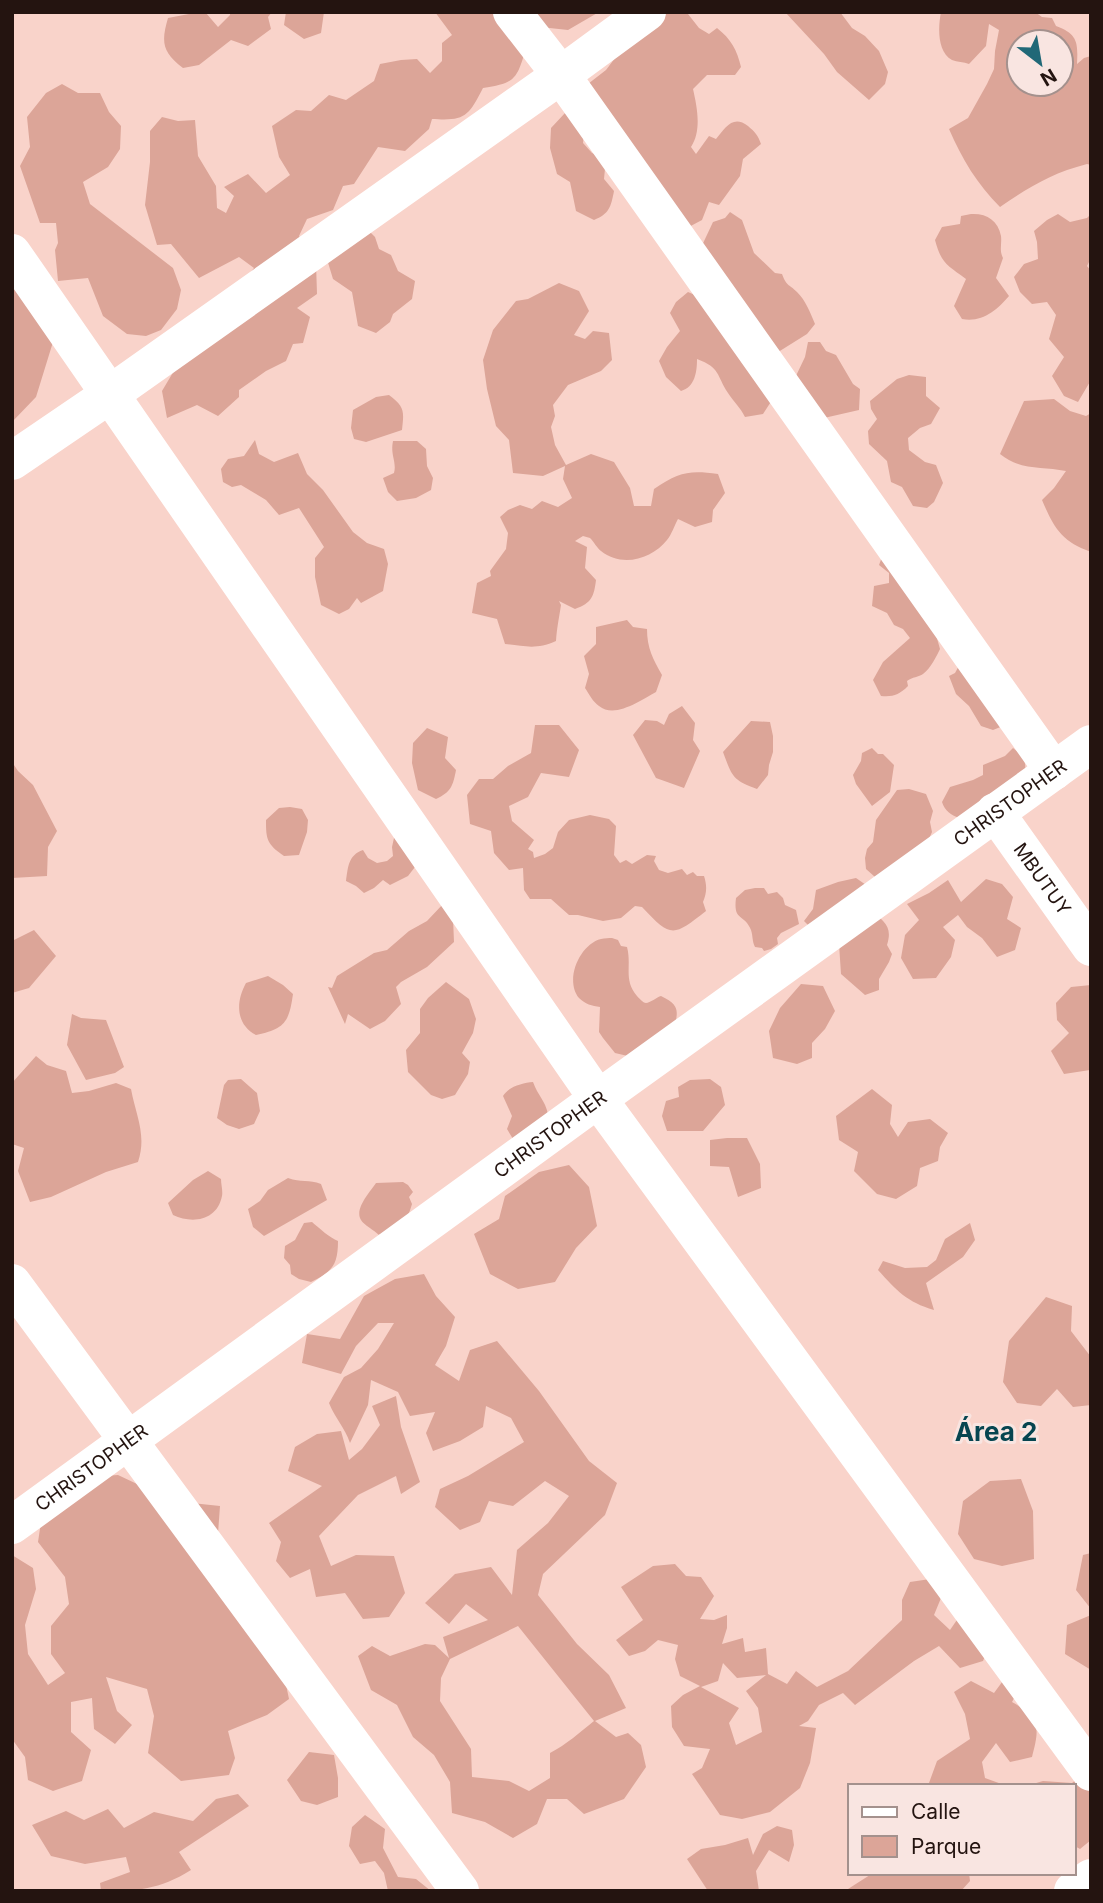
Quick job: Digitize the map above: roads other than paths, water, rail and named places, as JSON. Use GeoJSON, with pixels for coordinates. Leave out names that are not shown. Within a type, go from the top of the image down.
{"type":"FeatureCollection","features":[{"type":"Feature","properties":{"kind":"street"},"geometry":{"type":"LineString","coordinates":[[512,12],[561,75],[1054,771]]}},
{"type":"Feature","properties":{"kind":"street"},"geometry":{"type":"LineString","coordinates":[[12,461],[109,395],[647,12]]}},
{"type":"Feature","properties":{"kind":"street"},"geometry":{"type":"LineString","coordinates":[[12,253],[598,1099],[1091,1772]]}},
{"type":"Feature","properties":{"kind":"street","name":"CHRISTOPHER"},"geometry":{"type":"LineString","coordinates":[[12,1525],[1091,744]]}},
{"type":"Feature","properties":{"kind":"street","name":"MBUTUY"},"geometry":{"type":"LineString","coordinates":[[995,812],[1091,947]]}},
{"type":"Feature","properties":{"kind":"street"},"geometry":{"type":"LineString","coordinates":[[12,1283],[460,1891]]}},
{"type":"Feature","properties":{"kind":"street"},"geometry":{"type":"LineString","coordinates":[[1073,1891],[1091,1878]]}},
{"type":"Feature","properties":{"kind":"district","name":"Área 2"},"geometry":{"type":"Point","coordinates":[996,1431]}}]}
